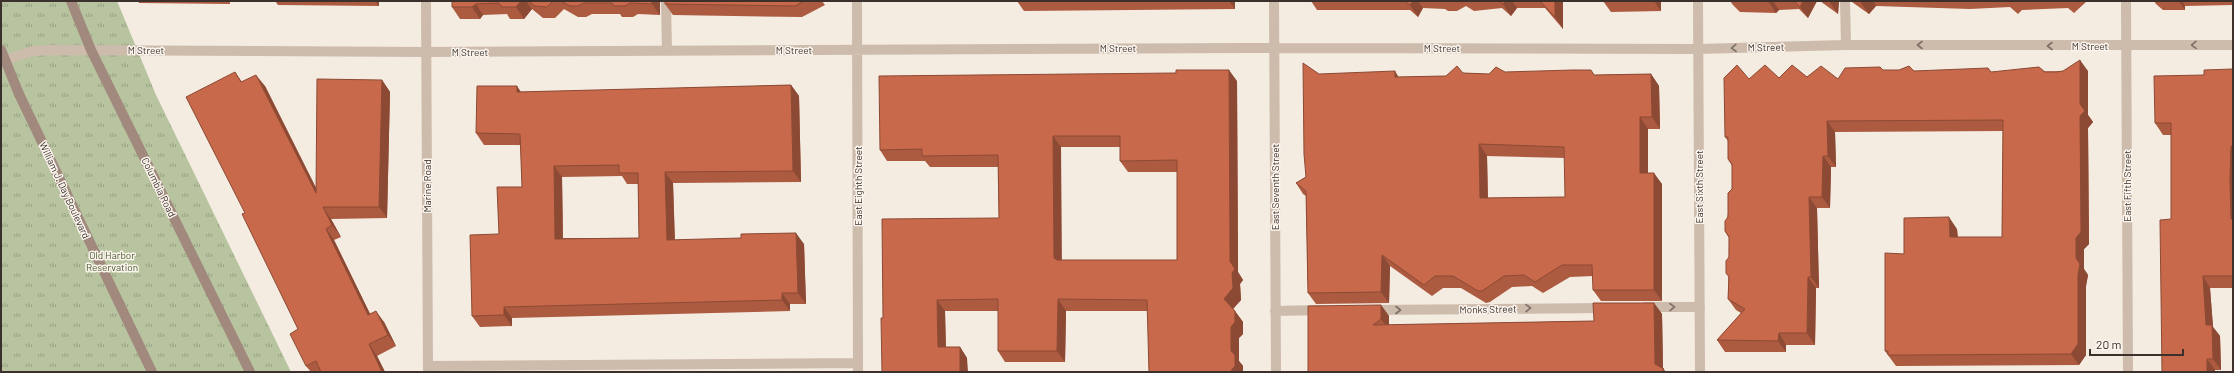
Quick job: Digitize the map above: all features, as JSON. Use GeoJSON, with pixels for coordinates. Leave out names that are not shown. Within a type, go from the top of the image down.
{"type":"FeatureCollection","features":[{"type":"Feature","properties":{"kind":"main road","name":"Columbia Road"},"geometry":{"type":"LineString","coordinates":[[71,1],[91,50],[250,372]]}},
{"type":"Feature","properties":{"kind":"main road","name":"William J. Day Boulevard"},"geometry":{"type":"LineString","coordinates":[[1,50],[19,94],[152,372]]}},
{"type":"Feature","properties":{"kind":"street","name":"Marine Road"},"geometry":{"type":"LineString","coordinates":[[426,1],[428,369]]}},
{"type":"Feature","properties":{"kind":"street"},"geometry":{"type":"LineString","coordinates":[[666,1],[667,51]]}},
{"type":"Feature","properties":{"kind":"street","name":"East Eighth Street"},"geometry":{"type":"LineString","coordinates":[[857,1],[858,367]]}},
{"type":"Feature","properties":{"kind":"street","name":"East Seventh Street"},"geometry":{"type":"LineString","coordinates":[[1274,1],[1276,372]]}},
{"type":"Feature","properties":{"kind":"street","name":"East Sixth Street"},"geometry":{"type":"LineString","coordinates":[[1698,1],[1700,372]]}},
{"type":"Feature","properties":{"kind":"street"},"geometry":{"type":"LineString","coordinates":[[1845,1],[1846,45]]}},
{"type":"Feature","properties":{"kind":"street","name":"East Fifth Street"},"geometry":{"type":"LineString","coordinates":[[2126,1],[2128,372]]}},
{"type":"Feature","properties":{"kind":"street","name":"M Street"},"geometry":{"type":"LineString","coordinates":[[5,60],[33,51],[91,50],[427,52],[1274,48],[1698,49],[1846,45],[2233,45]]}},
{"type":"Feature","properties":{"kind":"street"},"geometry":{"type":"LineString","coordinates":[[1634,307],[1700,307]]}},
{"type":"Feature","properties":{"kind":"street","name":"Monks Street"},"geometry":{"type":"LineString","coordinates":[[1364,310],[1618,308]]}},
{"type":"Feature","properties":{"kind":"street"},"geometry":{"type":"LineString","coordinates":[[1276,311],[1333,310]]}},
{"type":"Feature","properties":{"kind":"street"},"geometry":{"type":"LineString","coordinates":[[428,369],[858,367]]}},
{"type":"Feature","properties":{"kind":"green space","name":"Old Harbor Reservation"},"geometry":{"type":"Polygon","coordinates":[[[1,1],[117,1],[156,95],[291,372],[1,372],[1,1]]]}},
{"type":"Feature","properties":{"kind":"building"},"geometry":{"type":"Polygon","coordinates":[[[452,1],[521,1],[516,7],[502,7],[499,3],[476,4],[472,7],[452,7],[452,1]]]}},
{"type":"Feature","properties":{"kind":"building"},"geometry":{"type":"Polygon","coordinates":[[[528,1],[553,1],[547,7],[535,6],[528,1]]]}},
{"type":"Feature","properties":{"kind":"building"},"geometry":{"type":"Polygon","coordinates":[[[561,1],[652,1],[652,4],[630,3],[625,6],[614,6],[612,3],[584,3],[578,6],[570,6],[561,1]]]}},
{"type":"Feature","properties":{"kind":"building"},"geometry":{"type":"Polygon","coordinates":[[[665,1],[804,1],[795,6],[665,4],[665,1]]]}},
{"type":"Feature","properties":{"kind":"building"},"geometry":{"type":"Polygon","coordinates":[[[1405,1],[1413,1],[1410,5],[1405,1]]]}},
{"type":"Feature","properties":{"kind":"building"},"geometry":{"type":"Polygon","coordinates":[[[1499,1],[1506,1],[1503,4],[1499,1]]]}},
{"type":"Feature","properties":{"kind":"building"},"geometry":{"type":"Polygon","coordinates":[[[1540,1],[1555,1],[1555,17],[1540,1]]]}},
{"type":"Feature","properties":{"kind":"building"},"geometry":{"type":"Polygon","coordinates":[[[1794,1],[1803,1],[1800,7],[1794,1]]]}},
{"type":"Feature","properties":{"kind":"building"},"geometry":{"type":"Polygon","coordinates":[[[2080,60],[2080,104],[2085,111],[2080,116],[2081,232],[2076,238],[2076,258],[2080,264],[2078,275],[2078,344],[2071,354],[1888,355],[1888,351],[1885,351],[1885,253],[1904,254],[1904,218],[1949,217],[1950,237],[2002,237],[2003,120],[1827,121],[1828,156],[1823,156],[1822,197],[1809,197],[1811,277],[1808,277],[1807,333],[1779,333],[1778,341],[1717,340],[1745,309],[1728,299],[1729,277],[1726,273],[1726,261],[1729,257],[1729,237],[1725,231],[1725,221],[1728,217],[1728,193],[1732,189],[1732,164],[1728,159],[1728,137],[1725,137],[1724,78],[1737,65],[1749,79],[1765,65],[1779,78],[1792,65],[1807,77],[1821,66],[1838,79],[1845,68],[1880,67],[1883,70],[1899,70],[1909,66],[1914,71],[1988,68],[1991,72],[2039,67],[2045,72],[2056,72],[2063,71],[2080,60]]]}},
{"type":"Feature","properties":{"kind":"building"},"geometry":{"type":"Polygon","coordinates":[[[1303,63],[1319,74],[1395,71],[1395,77],[1446,76],[1457,66],[1463,73],[1489,74],[1496,67],[1505,72],[1591,70],[1594,75],[1651,74],[1652,117],[1640,117],[1640,173],[1654,173],[1654,290],[1593,290],[1592,265],[1562,265],[1535,282],[1524,275],[1504,276],[1482,291],[1478,291],[1453,276],[1435,276],[1424,285],[1382,255],[1381,292],[1308,293],[1306,191],[1296,183],[1306,177],[1304,154],[1303,63]],[[1479,144],[1480,198],[1565,197],[1564,147],[1479,144]]]}},
{"type":"Feature","properties":{"kind":"building"},"geometry":{"type":"Polygon","coordinates":[[[2233,69],[2233,146],[2231,146],[2230,179],[2231,219],[2233,219],[2233,276],[2203,276],[2206,325],[2212,325],[2213,359],[2207,359],[2207,372],[2162,372],[2160,220],[2171,219],[2171,123],[2155,123],[2154,76],[2204,75],[2204,70],[2233,69]]]}},
{"type":"Feature","properties":{"kind":"building"},"geometry":{"type":"Polygon","coordinates":[[[1176,70],[1229,70],[1230,261],[1235,269],[1232,273],[1233,288],[1224,299],[1235,311],[1235,322],[1231,327],[1231,351],[1235,355],[1235,366],[1230,372],[1149,372],[1147,300],[1058,299],[1057,351],[998,351],[998,299],[937,300],[938,347],[960,347],[960,372],[882,372],[882,219],[999,218],[998,155],[922,156],[922,149],[880,150],[879,76],[1176,73],[1176,70]],[[1053,136],[1054,258],[1057,260],[1177,260],[1177,160],[1120,161],[1120,136],[1053,136]]]}},
{"type":"Feature","properties":{"kind":"building"},"geometry":{"type":"Polygon","coordinates":[[[235,72],[241,82],[256,75],[316,193],[317,79],[382,80],[379,207],[323,207],[332,225],[326,229],[368,315],[376,311],[388,335],[369,344],[382,372],[321,372],[316,361],[306,366],[290,334],[298,329],[242,214],[245,213],[186,97],[235,72]]]}},
{"type":"Feature","properties":{"kind":"building"},"geometry":{"type":"Polygon","coordinates":[[[791,85],[793,171],[665,172],[667,240],[741,238],[741,234],[796,233],[798,293],[782,293],[782,300],[504,307],[504,315],[472,316],[470,235],[499,234],[497,187],[522,187],[520,134],[476,133],[477,86],[517,86],[517,92],[791,85]],[[619,165],[554,166],[555,239],[639,238],[638,173],[619,173],[619,165]]]}},
{"type":"Feature","properties":{"kind":"building"},"geometry":{"type":"Polygon","coordinates":[[[1593,303],[1654,303],[1655,364],[1664,369],[1661,372],[1308,372],[1308,306],[1381,305],[1381,319],[1373,325],[1594,321],[1593,303]]]}}]}
